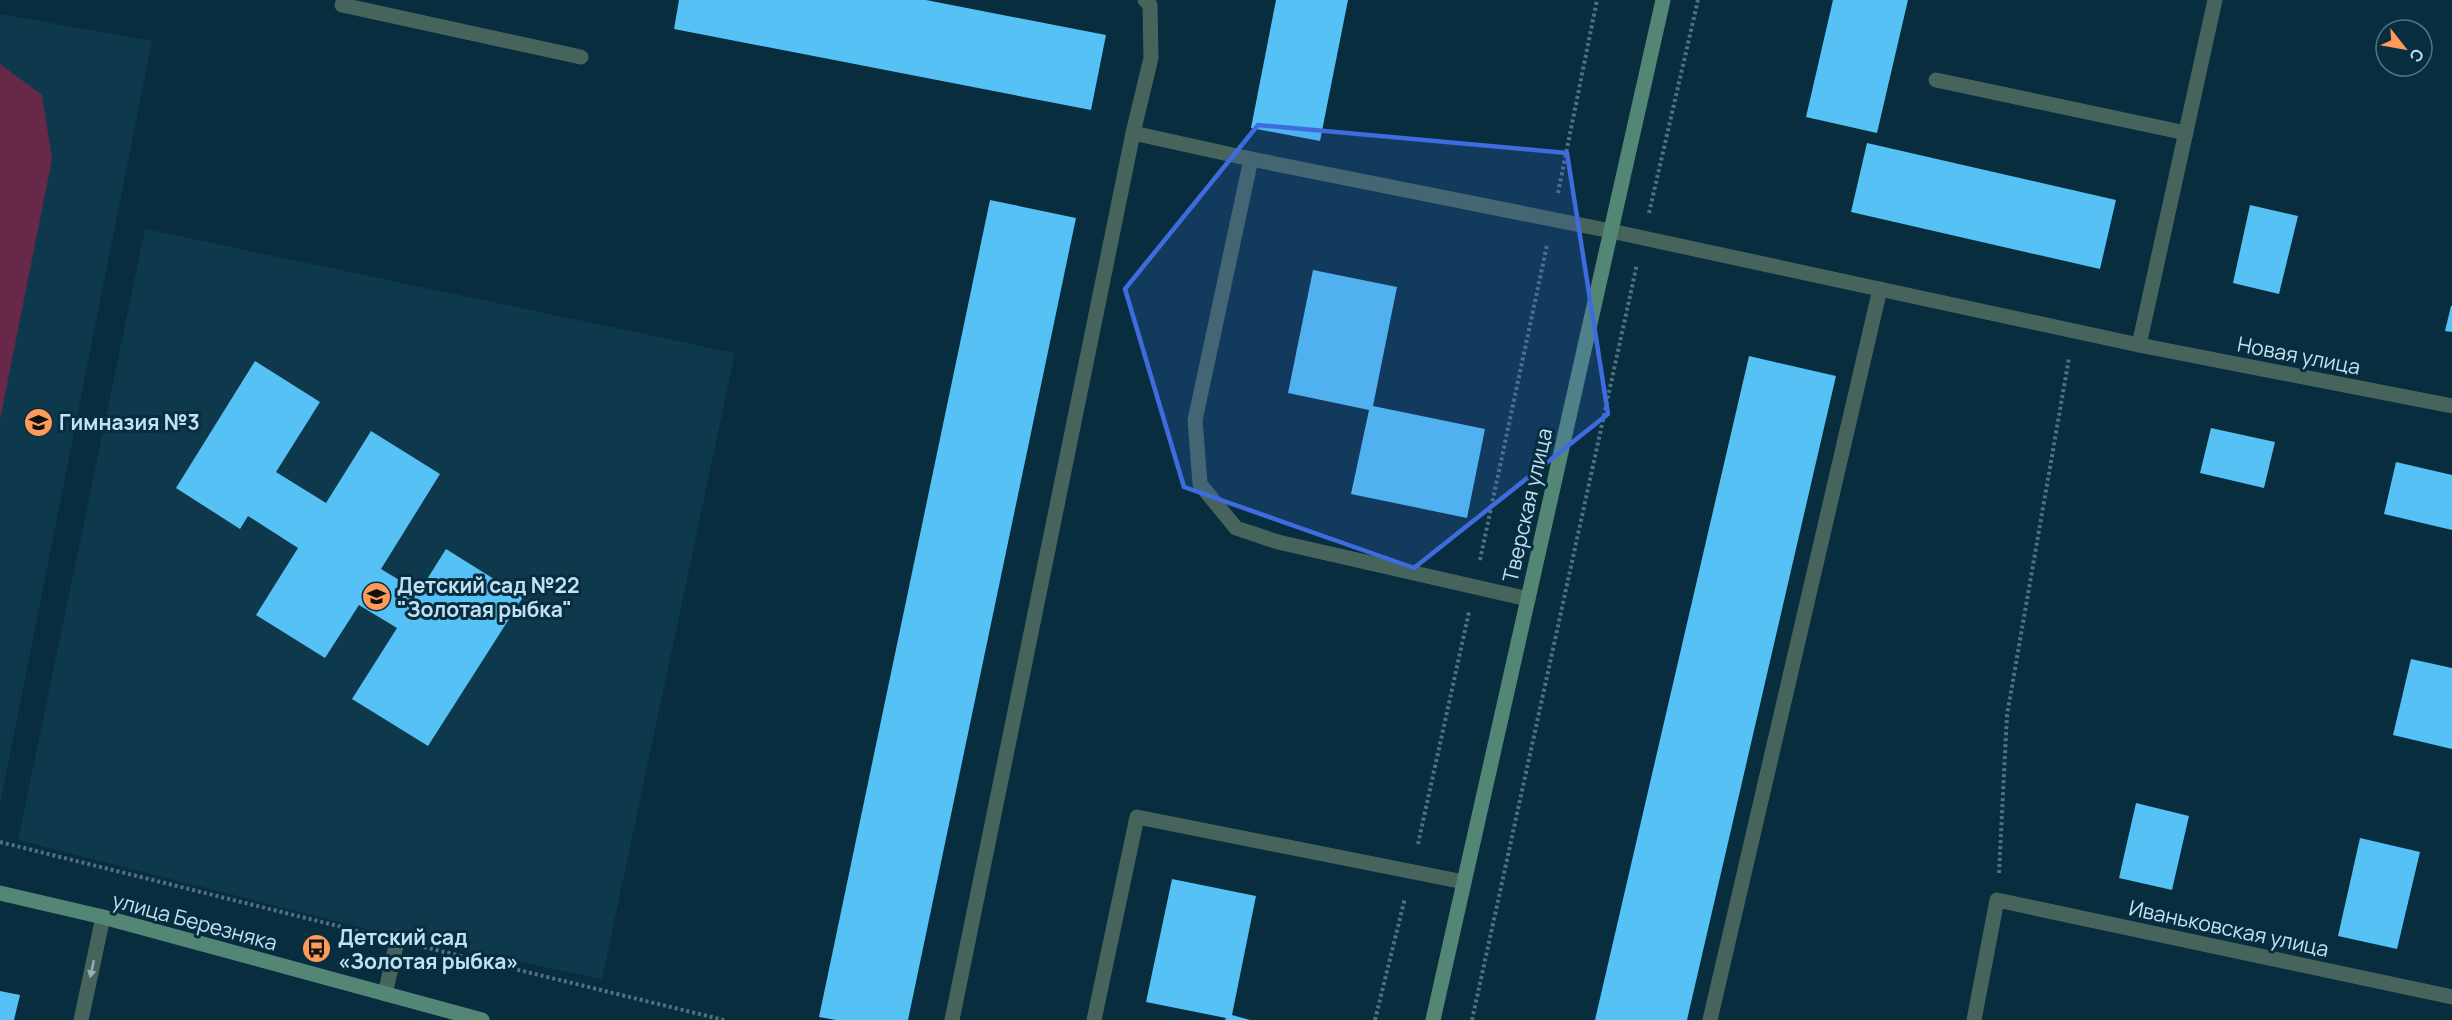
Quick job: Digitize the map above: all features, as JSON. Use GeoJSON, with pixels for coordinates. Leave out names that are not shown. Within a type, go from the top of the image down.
{"type":"FeatureCollection","features":[{"type":"Feature","properties":{"kind":"main road","name":"Тверская улица"},"geometry":{"type":"LineString","coordinates":[[1433,1020],[1663,0]]}},
{"type":"Feature","properties":{"kind":"main road","name":"улица Березняка"},"geometry":{"type":"LineString","coordinates":[[0,893],[103,917],[482,1020]]}},
{"type":"Feature","properties":{"kind":"street"},"geometry":{"type":"LineString","coordinates":[[344,0],[342,5],[581,57]]}},
{"type":"Feature","properties":{"kind":"street"},"geometry":{"type":"LineString","coordinates":[[952,1020],[1133,133],[1151,58],[1150,5],[1144,0]]}},
{"type":"Feature","properties":{"kind":"street"},"geometry":{"type":"LineString","coordinates":[[2139,345],[2215,0]]}},
{"type":"Feature","properties":{"kind":"street"},"geometry":{"type":"LineString","coordinates":[[1936,80],[2186,133]]}},
{"type":"Feature","properties":{"kind":"street","name":"Новая улица"},"geometry":{"type":"LineString","coordinates":[[1133,133],[1611,231],[2139,345],[2452,406]]}},
{"type":"Feature","properties":{"kind":"street"},"geometry":{"type":"LineString","coordinates":[[1251,159],[1195,420],[1200,484],[1236,528],[1278,542],[1527,599]]}},
{"type":"Feature","properties":{"kind":"street"},"geometry":{"type":"LineString","coordinates":[[1710,1020],[1880,289]]}},
{"type":"Feature","properties":{"kind":"street"},"geometry":{"type":"LineString","coordinates":[[1094,1020],[1137,817],[1464,882]]}},
{"type":"Feature","properties":{"kind":"street"},"geometry":{"type":"LineString","coordinates":[[1974,1020],[1997,900]]}},
{"type":"Feature","properties":{"kind":"street","name":"Иваньковская улица"},"geometry":{"type":"LineString","coordinates":[[1997,900],[2452,997]]}},
{"type":"Feature","properties":{"kind":"street"},"geometry":{"type":"LineString","coordinates":[[81,1020],[103,917]]}},
{"type":"Feature","properties":{"kind":"street"},"geometry":{"type":"LineString","coordinates":[[385,994],[398,938]]}},
{"type":"Feature","properties":{"kind":"path"},"geometry":{"type":"LineString","coordinates":[[1375,1020],[1412,872],[1475,586],[1597,0]]}},
{"type":"Feature","properties":{"kind":"path"},"geometry":{"type":"LineString","coordinates":[[1472,1020],[1643,238],[1698,0]]}},
{"type":"Feature","properties":{"kind":"path"},"geometry":{"type":"LineString","coordinates":[[1997,900],[2007,715],[2074,331]]}},
{"type":"Feature","properties":{"kind":"path"},"geometry":{"type":"LineString","coordinates":[[0,842],[724,1020]]}},
{"type":"Feature","properties":{"kind":"highlighted area"},"geometry":{"type":"Polygon","coordinates":[[[1258,125],[1567,153],[1608,414],[1414,568],[1184,487],[1125,289],[1258,125]]]}},
{"type":"Feature","properties":{"kind":"shaded area","name":"Гимназия №3"},"geometry":{"type":"Polygon","coordinates":[[[0,14],[152,41],[0,804],[0,14]]]}},
{"type":"Feature","properties":{"kind":"shaded area"},"geometry":{"type":"Polygon","coordinates":[[[0,64],[42,95],[52,159],[0,420],[0,64]]]}},
{"type":"Feature","properties":{"kind":"shaded area","name":"Детский сад №22 \"Золотая рыбка\""},"geometry":{"type":"Polygon","coordinates":[[[145,229],[735,353],[602,979],[398,937],[18,840],[145,229]]]}},
{"type":"Feature","properties":{"kind":"building"},"geometry":{"type":"Polygon","coordinates":[[[679,0],[926,0],[1106,35],[1091,110],[674,29],[679,0]]]}},
{"type":"Feature","properties":{"kind":"building"},"geometry":{"type":"Polygon","coordinates":[[[1276,0],[1348,0],[1320,141],[1251,128],[1276,0]]]}},
{"type":"Feature","properties":{"kind":"building"},"geometry":{"type":"Polygon","coordinates":[[[1833,0],[1908,0],[1877,133],[1806,117],[1833,0]]]}},
{"type":"Feature","properties":{"kind":"building"},"geometry":{"type":"Polygon","coordinates":[[[1867,143],[2116,200],[2100,269],[1851,212],[1867,143]]]}},
{"type":"Feature","properties":{"kind":"building"},"geometry":{"type":"Polygon","coordinates":[[[990,200],[1076,218],[908,1020],[836,1020],[819,1017],[990,200]]]}},
{"type":"Feature","properties":{"kind":"building"},"geometry":{"type":"Polygon","coordinates":[[[2250,205],[2298,216],[2279,294],[2233,283],[2250,205]]]}},
{"type":"Feature","properties":{"kind":"building"},"geometry":{"type":"Polygon","coordinates":[[[1313,270],[1397,287],[1373,406],[1485,429],[1467,518],[1351,494],[1369,410],[1288,393],[1313,270]]]}},
{"type":"Feature","properties":{"kind":"building"},"geometry":{"type":"Polygon","coordinates":[[[2452,306],[2452,332],[2445,331],[2452,306]]]}},
{"type":"Feature","properties":{"kind":"building"},"geometry":{"type":"Polygon","coordinates":[[[1749,356],[1836,376],[1687,1020],[1595,1020],[1749,356]]]}},
{"type":"Feature","properties":{"kind":"building"},"geometry":{"type":"Polygon","coordinates":[[[255,361],[320,402],[276,472],[326,503],[371,431],[440,474],[381,569],[419,592],[446,549],[523,597],[428,746],[352,699],[397,628],[359,605],[325,658],[256,615],[298,548],[248,516],[240,529],[176,488],[255,361]]]}},
{"type":"Feature","properties":{"kind":"building"},"geometry":{"type":"Polygon","coordinates":[[[2211,428],[2275,442],[2264,488],[2200,473],[2211,428]]]}},
{"type":"Feature","properties":{"kind":"building"},"geometry":{"type":"Polygon","coordinates":[[[2396,462],[2452,475],[2452,530],[2384,514],[2396,462]]]}},
{"type":"Feature","properties":{"kind":"building"},"geometry":{"type":"Polygon","coordinates":[[[2411,659],[2452,668],[2452,749],[2393,735],[2411,659]]]}},
{"type":"Feature","properties":{"kind":"building"},"geometry":{"type":"Polygon","coordinates":[[[2136,803],[2189,816],[2172,890],[2119,878],[2136,803]]]}},
{"type":"Feature","properties":{"kind":"building"},"geometry":{"type":"Polygon","coordinates":[[[2360,838],[2420,852],[2397,949],[2338,936],[2360,838]]]}},
{"type":"Feature","properties":{"kind":"building"},"geometry":{"type":"Polygon","coordinates":[[[1172,879],[1256,896],[1232,1015],[1250,1020],[1225,1020],[1226,1018],[1146,1002],[1172,879]]]}},
{"type":"Feature","properties":{"kind":"building"},"geometry":{"type":"Polygon","coordinates":[[[0,991],[20,995],[14,1020],[0,1020],[0,991]]]}},
{"type":"Feature","properties":{"kind":"place","name":"Гимназия №3"},"geometry":{"type":"Point","coordinates":[38,422]}},
{"type":"Feature","properties":{"kind":"place","name":"Детский сад №22 \"Золотая рыбка\""},"geometry":{"type":"Point","coordinates":[376,597]}},
{"type":"Feature","properties":{"kind":"place","name":"Детский сад «Золотая рыбка»"},"geometry":{"type":"Point","coordinates":[317,949]}}]}
